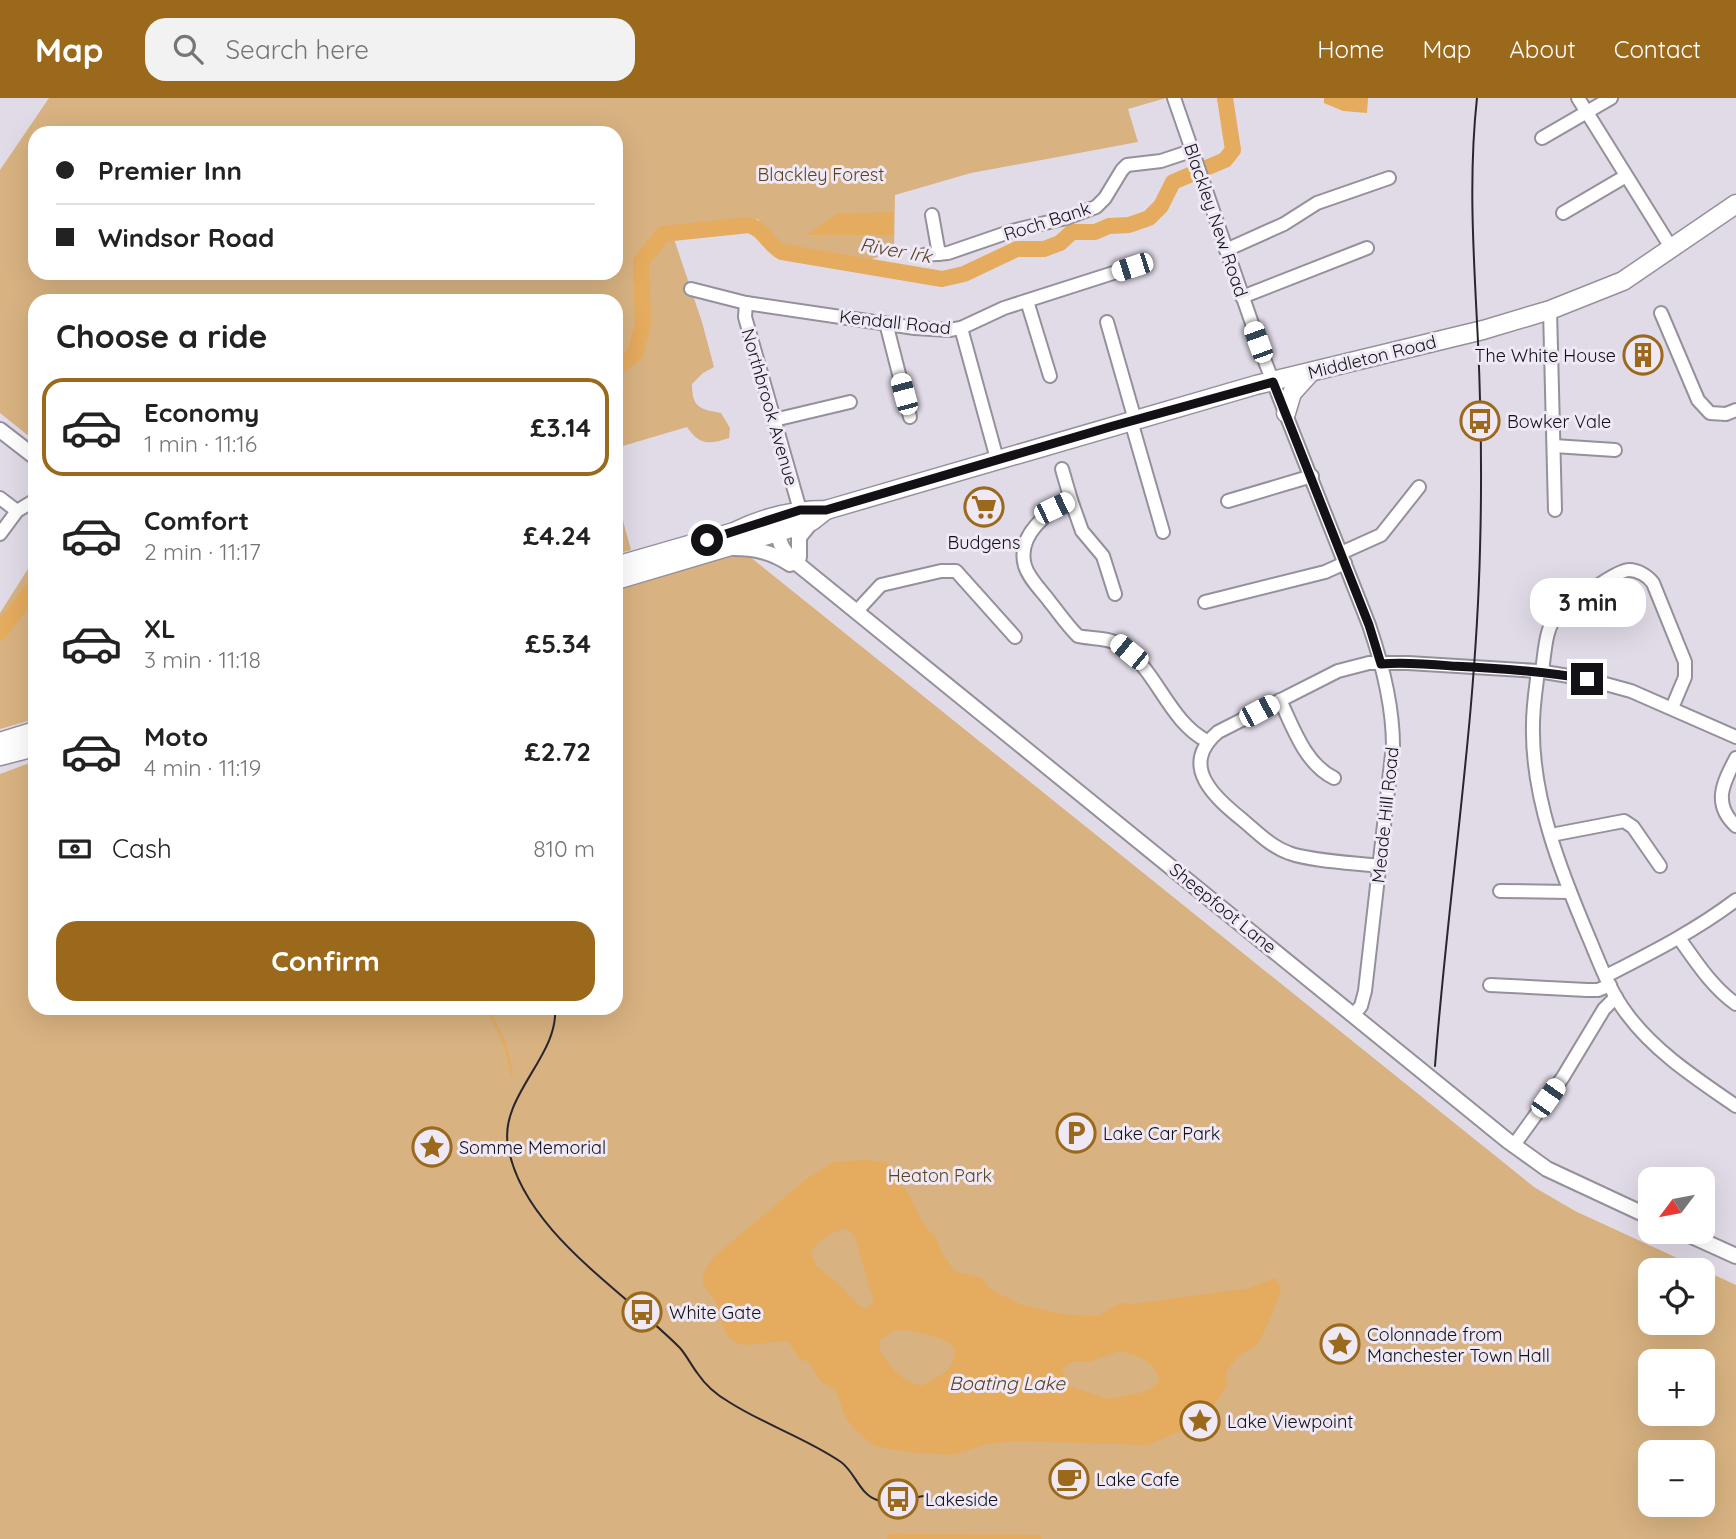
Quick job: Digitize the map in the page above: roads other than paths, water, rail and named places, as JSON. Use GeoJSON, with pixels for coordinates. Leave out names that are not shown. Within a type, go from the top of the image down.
{"type":"FeatureCollection","features":[{"type":"Feature","properties":{"kind":"highway","name":"Middleton Road"},"geometry":{"type":"LineString","coordinates":[[623,564],[730,540],[752,524],[806,514],[1133,420],[1483,330],[1550,310],[1623,281],[1736,204]]}},
{"type":"Feature","properties":{"kind":"highway"},"geometry":{"type":"LineString","coordinates":[[1286,413],[1292,393],[1310,373]]}},
{"type":"Feature","properties":{"kind":"highway","name":"Middleton Road"},"geometry":{"type":"LineString","coordinates":[[623,578],[653,570],[747,533],[769,528],[779,532],[806,514]]}},
{"type":"Feature","properties":{"kind":"highway"},"geometry":{"type":"LineString","coordinates":[[779,532],[806,514]]}},
{"type":"Feature","properties":{"kind":"highway"},"geometry":{"type":"LineString","coordinates":[[636,560],[653,570]]}},
{"type":"Feature","properties":{"kind":"highway"},"geometry":{"type":"LineString","coordinates":[[0,742],[28,733]]}},
{"type":"Feature","properties":{"kind":"highway"},"geometry":{"type":"LineString","coordinates":[[0,756],[28,749]]}},
{"type":"Feature","properties":{"kind":"main road"},"geometry":{"type":"LineString","coordinates":[[0,429],[28,451]]}},
{"type":"Feature","properties":{"kind":"main road"},"geometry":{"type":"LineString","coordinates":[[799,557],[799,537],[806,514]]}},
{"type":"Feature","properties":{"kind":"main road","name":"Sheepfoot Lane"},"geometry":{"type":"LineString","coordinates":[[779,532],[788,540],[810,574]]}},
{"type":"Feature","properties":{"kind":"main road","name":"Sheepfoot Lane"},"geometry":{"type":"LineString","coordinates":[[779,532],[778,539],[782,549],[810,574],[1514,1145],[1547,1169],[1638,1211]]}},
{"type":"Feature","properties":{"kind":"main road","name":"Sheepfoot Lane"},"geometry":{"type":"LineString","coordinates":[[730,540],[746,548],[773,553],[810,574]]}},
{"type":"Feature","properties":{"kind":"main road"},"geometry":{"type":"LineString","coordinates":[[1710,1244],[1736,1256]]}},
{"type":"Feature","properties":{"kind":"street","name":"Blackley New Road"},"geometry":{"type":"LineString","coordinates":[[1174,98],[1273,382]]}},
{"type":"Feature","properties":{"kind":"street"},"geometry":{"type":"LineString","coordinates":[[1578,98],[1672,249]]}},
{"type":"Feature","properties":{"kind":"street"},"geometry":{"type":"LineString","coordinates":[[1542,138],[1611,98]]}},
{"type":"Feature","properties":{"kind":"street","name":"Roch Bank"},"geometry":{"type":"LineString","coordinates":[[924,256],[1086,211],[1105,198],[1127,165],[1193,157]]}},
{"type":"Feature","properties":{"kind":"street"},"geometry":{"type":"LineString","coordinates":[[1563,213],[1626,176]]}},
{"type":"Feature","properties":{"kind":"street"},"geometry":{"type":"LineString","coordinates":[[1226,250],[1284,224],[1317,203],[1389,178]]}},
{"type":"Feature","properties":{"kind":"street"},"geometry":{"type":"LineString","coordinates":[[932,215],[939,254]]}},
{"type":"Feature","properties":{"kind":"street"},"geometry":{"type":"LineString","coordinates":[[1242,297],[1367,248]]}},
{"type":"Feature","properties":{"kind":"street","name":"Kendall Road"},"geometry":{"type":"LineString","coordinates":[[691,289],[746,303],[937,330],[961,328],[1004,308],[1132,267]]}},
{"type":"Feature","properties":{"kind":"street"},"geometry":{"type":"LineString","coordinates":[[1027,301],[1050,376]]}},
{"type":"Feature","properties":{"kind":"street","name":"Northbrook Avenue"},"geometry":{"type":"LineString","coordinates":[[746,303],[745,317],[774,420],[806,514]]}},
{"type":"Feature","properties":{"kind":"street"},"geometry":{"type":"LineString","coordinates":[[1550,310],[1555,510]]}},
{"type":"Feature","properties":{"kind":"street"},"geometry":{"type":"LineString","coordinates":[[1661,313],[1698,400],[1710,412],[1726,414],[1736,410]]}},
{"type":"Feature","properties":{"kind":"street"},"geometry":{"type":"LineString","coordinates":[[1107,322],[1163,532]]}},
{"type":"Feature","properties":{"kind":"street"},"geometry":{"type":"LineString","coordinates":[[886,323],[910,417]]}},
{"type":"Feature","properties":{"kind":"street"},"geometry":{"type":"LineString","coordinates":[[961,328],[997,459]]}},
{"type":"Feature","properties":{"kind":"street","name":"Meade Hill Road"},"geometry":{"type":"LineString","coordinates":[[1273,382],[1369,625],[1381,664],[1392,724],[1393,746],[1365,991],[1361,1006],[1354,1014]]}},
{"type":"Feature","properties":{"kind":"street"},"geometry":{"type":"LineString","coordinates":[[774,420],[850,402]]}},
{"type":"Feature","properties":{"kind":"street"},"geometry":{"type":"LineString","coordinates":[[1554,446],[1615,450]]}},
{"type":"Feature","properties":{"kind":"street"},"geometry":{"type":"LineString","coordinates":[[1062,469],[1082,531],[1103,555],[1115,594]]}},
{"type":"Feature","properties":{"kind":"street"},"geometry":{"type":"LineString","coordinates":[[1228,501],[1312,476]]}},
{"type":"Feature","properties":{"kind":"street"},"geometry":{"type":"LineString","coordinates":[[1205,602],[1325,572],[1381,535],[1419,487]]}},
{"type":"Feature","properties":{"kind":"street"},"geometry":{"type":"LineString","coordinates":[[0,498],[17,512]]}},
{"type":"Feature","properties":{"kind":"street"},"geometry":{"type":"LineString","coordinates":[[1071,500],[1054,508],[1030,533],[1025,552],[1025,564],[1030,576],[1078,636],[1118,643],[1141,661],[1188,729],[1207,741]]}},
{"type":"Feature","properties":{"kind":"street"},"geometry":{"type":"LineString","coordinates":[[0,534],[17,512],[28,505]]}},
{"type":"Feature","properties":{"kind":"street"},"geometry":{"type":"LineString","coordinates":[[856,612],[881,585],[941,571],[956,571],[1014,637]]}},
{"type":"Feature","properties":{"kind":"street"},"geometry":{"type":"LineString","coordinates":[[1672,708],[1685,677],[1685,662],[1649,577],[1636,571],[1620,572],[1554,618],[1547,635],[1532,724],[1537,771],[1551,835],[1570,892],[1616,998],[1640,1030],[1676,1063],[1736,1106]]}},
{"type":"Feature","properties":{"kind":"street"},"geometry":{"type":"LineString","coordinates":[[1380,866],[1292,854],[1273,846],[1217,800],[1206,786],[1200,768],[1207,741],[1217,732],[1280,700],[1353,666],[1369,663],[1540,671],[1587,679],[1631,691],[1736,737]]}},
{"type":"Feature","properties":{"kind":"street"},"geometry":{"type":"LineString","coordinates":[[1280,700],[1310,758],[1334,778]]}},
{"type":"Feature","properties":{"kind":"street"},"geometry":{"type":"LineString","coordinates":[[1736,758],[1721,788],[1725,816],[1736,827]]}},
{"type":"Feature","properties":{"kind":"street"},"geometry":{"type":"LineString","coordinates":[[1551,835],[1624,821],[1633,827],[1660,866]]}},
{"type":"Feature","properties":{"kind":"street"},"geometry":{"type":"LineString","coordinates":[[1500,891],[1570,892]]}},
{"type":"Feature","properties":{"kind":"street"},"geometry":{"type":"LineString","coordinates":[[1490,985],[1587,990],[1710,920],[1736,900]]}},
{"type":"Feature","properties":{"kind":"street"},"geometry":{"type":"LineString","coordinates":[[1679,938],[1703,972],[1736,1004]]}},
{"type":"Feature","properties":{"kind":"street"},"geometry":{"type":"LineString","coordinates":[[1514,1145],[1563,1076],[1604,1009],[1616,998]]}},
{"type":"Feature","properties":{"kind":"water"},"geometry":{"type":"Polygon","coordinates":[[[1324,98],[1368,98],[1367,113],[1343,111],[1324,103],[1324,98]]]}},
{"type":"Feature","properties":{"kind":"water"},"geometry":{"type":"Polygon","coordinates":[[[893,212],[894,235],[807,235],[837,214],[893,212]]]}},
{"type":"Feature","properties":{"kind":"water","name":"Boating Lake"},"geometry":{"type":"Polygon","coordinates":[[[867,1160],[889,1163],[954,1271],[982,1278],[991,1290],[1022,1305],[1067,1315],[1100,1316],[1119,1304],[1251,1288],[1275,1278],[1281,1287],[1280,1292],[1261,1337],[1253,1348],[1239,1356],[1226,1372],[1227,1386],[1207,1416],[1193,1426],[1147,1445],[1015,1441],[988,1444],[952,1455],[907,1452],[875,1446],[855,1430],[845,1416],[836,1391],[820,1380],[808,1361],[800,1360],[788,1341],[749,1345],[732,1340],[724,1331],[718,1307],[703,1282],[704,1272],[714,1257],[804,1181],[833,1162],[867,1160]],[[847,1228],[826,1236],[811,1252],[816,1266],[866,1309],[874,1302],[855,1237],[847,1228]],[[905,1330],[893,1331],[879,1340],[880,1352],[905,1380],[922,1386],[941,1375],[953,1362],[954,1347],[937,1337],[905,1330]],[[1120,1351],[1088,1362],[1072,1362],[1062,1369],[1069,1386],[1107,1399],[1151,1389],[1160,1380],[1154,1368],[1145,1360],[1120,1351]]]}},
{"type":"Feature","properties":{"kind":"water"},"geometry":{"type":"Polygon","coordinates":[[[889,1534],[1041,1535],[1041,1539],[887,1539],[889,1534]]]}},
{"type":"Feature","properties":{"kind":"waterway","name":"River Irk"},"geometry":{"type":"LineString","coordinates":[[623,363],[635,354],[643,324],[641,262],[663,234],[749,225],[759,230],[782,252],[942,279],[964,274],[1017,249],[1044,249],[1060,243],[1072,232],[1095,232],[1109,226],[1129,225],[1149,218],[1161,206],[1173,182],[1225,160],[1233,150],[1225,98]]}},
{"type":"Feature","properties":{"kind":"waterway","name":"River Irk"},"geometry":{"type":"LineString","coordinates":[[0,632],[28,595]]}},
{"type":"Feature","properties":{"kind":"waterway"},"geometry":{"type":"LineString","coordinates":[[490,1015],[505,1044],[512,1074]]}},
{"type":"Feature","properties":{"kind":"tram line"},"geometry":{"type":"LineString","coordinates":[[1435,1066],[1473,679],[1481,523],[1479,368],[1472,190],[1477,98]]}},
{"type":"Feature","properties":{"kind":"tram line"},"geometry":{"type":"LineString","coordinates":[[555,1015],[548,1043],[520,1093],[508,1128],[508,1146],[517,1176],[533,1205],[578,1257],[680,1348],[705,1382],[720,1396],[841,1462],[866,1493],[877,1500],[924,1496]]}},
{"type":"Feature","properties":{"kind":"place","name":"The White House"},"geometry":{"type":"Point","coordinates":[1643,355]}},
{"type":"Feature","properties":{"kind":"place","name":"Bowker Vale"},"geometry":{"type":"Point","coordinates":[1480,421]}},
{"type":"Feature","properties":{"kind":"place","name":"Budgens"},"geometry":{"type":"Point","coordinates":[984,507]}},
{"type":"Feature","properties":{"kind":"place","name":"Lake Car Park"},"geometry":{"type":"Point","coordinates":[1076,1133]}},
{"type":"Feature","properties":{"kind":"place","name":"Somme Memorial"},"geometry":{"type":"Point","coordinates":[432,1147]}},
{"type":"Feature","properties":{"kind":"place","name":"White Gate"},"geometry":{"type":"Point","coordinates":[642,1312]}},
{"type":"Feature","properties":{"kind":"place","name":"Colonnade from Manchester Town Hall"},"geometry":{"type":"Point","coordinates":[1340,1344]}},
{"type":"Feature","properties":{"kind":"place","name":"Lake Viewpoint"},"geometry":{"type":"Point","coordinates":[1200,1421]}},
{"type":"Feature","properties":{"kind":"place","name":"Lake Cafe"},"geometry":{"type":"Point","coordinates":[1069,1479]}},
{"type":"Feature","properties":{"kind":"place","name":"Lakeside"},"geometry":{"type":"Point","coordinates":[898,1499]}},
{"type":"Feature","properties":{"kind":"park label","name":"Blackley Forest"},"geometry":{"type":"Point","coordinates":[821,174]}},
{"type":"Feature","properties":{"kind":"park label","name":"Heaton Park"},"geometry":{"type":"Point","coordinates":[940,1175]}}]}
